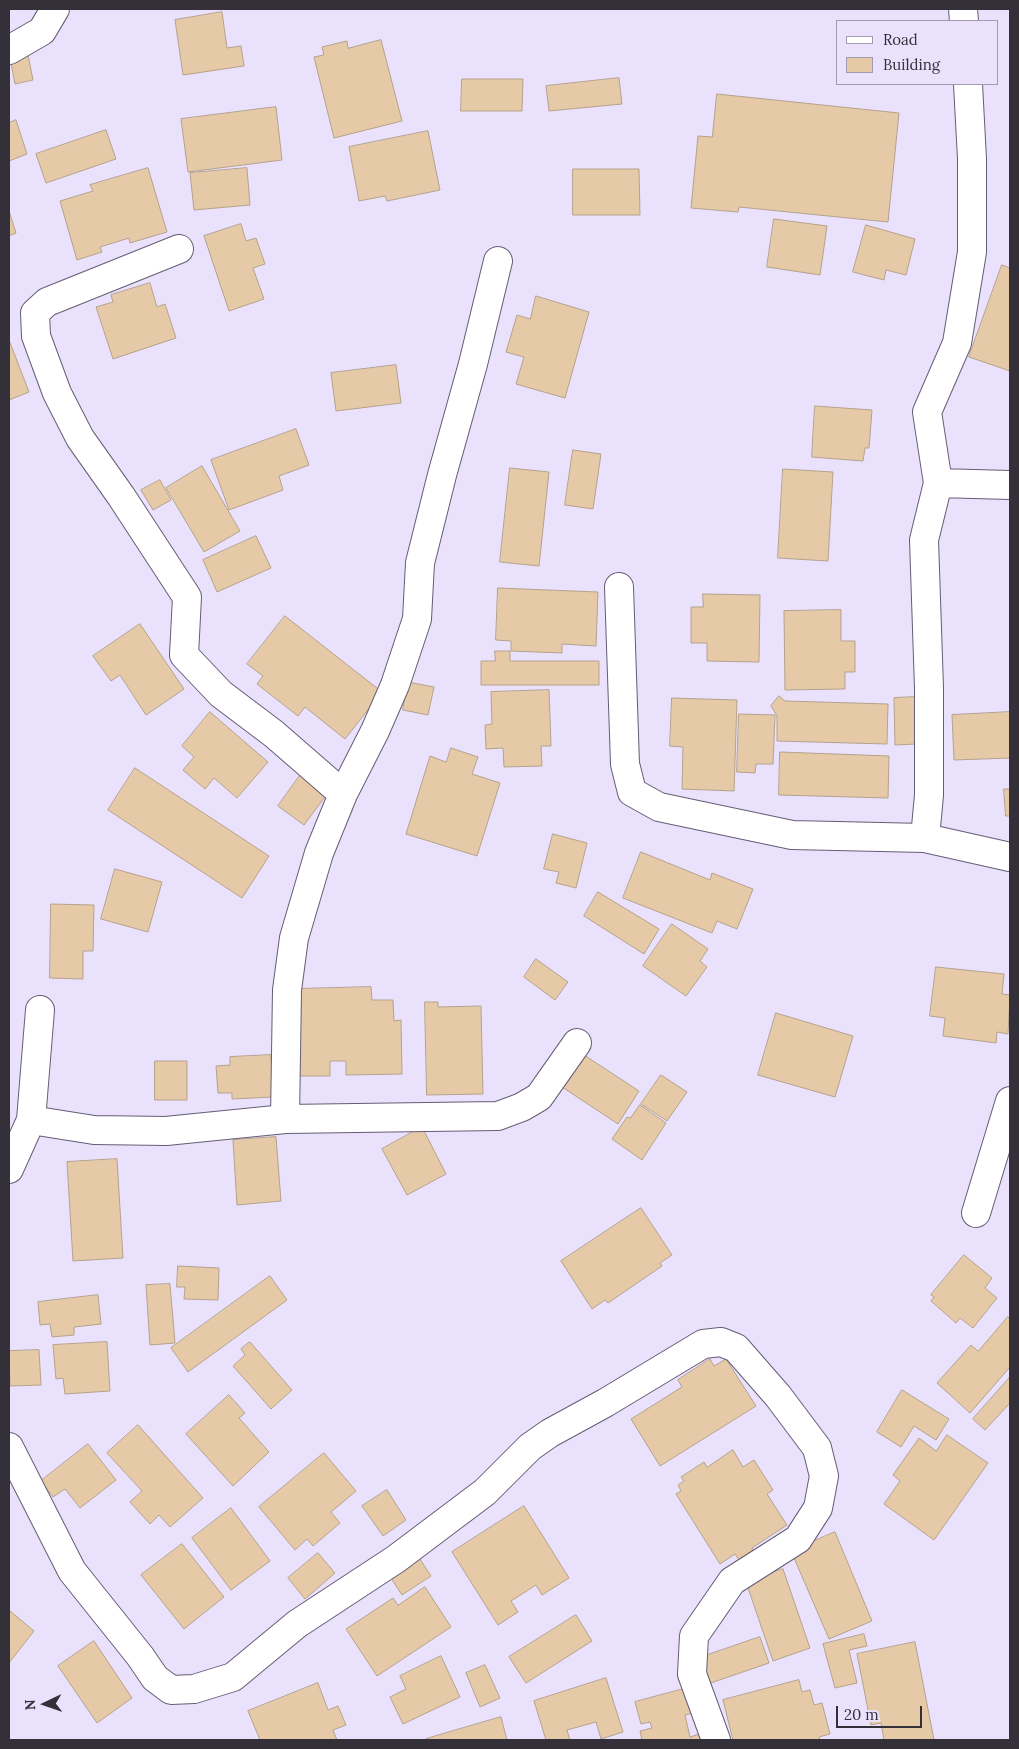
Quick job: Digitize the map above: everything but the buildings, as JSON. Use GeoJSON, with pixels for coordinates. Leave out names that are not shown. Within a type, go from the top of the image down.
{"type":"FeatureCollection","features":[{"type":"Feature","properties":{"kind":"street"},"geometry":{"type":"LineString","coordinates":[[9,50],[42,31],[55,9]]}},
{"type":"Feature","properties":{"kind":"street"},"geometry":{"type":"LineString","coordinates":[[925,838],[929,795],[929,688],[924,540],[938,483],[927,412],[957,343],[972,252],[972,159],[968,85]]}},
{"type":"Feature","properties":{"kind":"street"},"geometry":{"type":"LineString","coordinates":[[179,249],[47,302],[35,313],[36,336],[57,392],[80,438],[121,496],[187,597],[184,655],[221,694],[274,734],[343,794]]}},
{"type":"Feature","properties":{"kind":"street"},"geometry":{"type":"LineString","coordinates":[[285,1119],[287,990],[294,938],[319,853],[343,794],[375,732],[417,619],[420,563],[498,261]]}},
{"type":"Feature","properties":{"kind":"street"},"geometry":{"type":"LineString","coordinates":[[938,483],[1010,485]]}},
{"type":"Feature","properties":{"kind":"street"},"geometry":{"type":"LineString","coordinates":[[619,587],[625,764],[632,792],[660,807],[792,835],[925,838],[1010,857]]}},
{"type":"Feature","properties":{"kind":"street"},"geometry":{"type":"LineString","coordinates":[[9,1169],[31,1120],[40,1010]]}},
{"type":"Feature","properties":{"kind":"street"},"geometry":{"type":"LineString","coordinates":[[31,1120],[94,1130],[166,1131],[285,1119],[498,1116],[522,1107],[538,1097],[577,1043]]}},
{"type":"Feature","properties":{"kind":"street"},"geometry":{"type":"LineString","coordinates":[[976,1213],[1010,1101]]}},
{"type":"Feature","properties":{"kind":"street"},"geometry":{"type":"LineString","coordinates":[[9,1446],[72,1571],[140,1656],[155,1678],[171,1690],[194,1689],[233,1677],[297,1624],[396,1559],[485,1492],[530,1447],[550,1433],[605,1403],[703,1344],[721,1342],[736,1348],[778,1396],[817,1448],[824,1476],[818,1508],[798,1539],[732,1582],[694,1636],[692,1674],[716,1740]]}}]}
